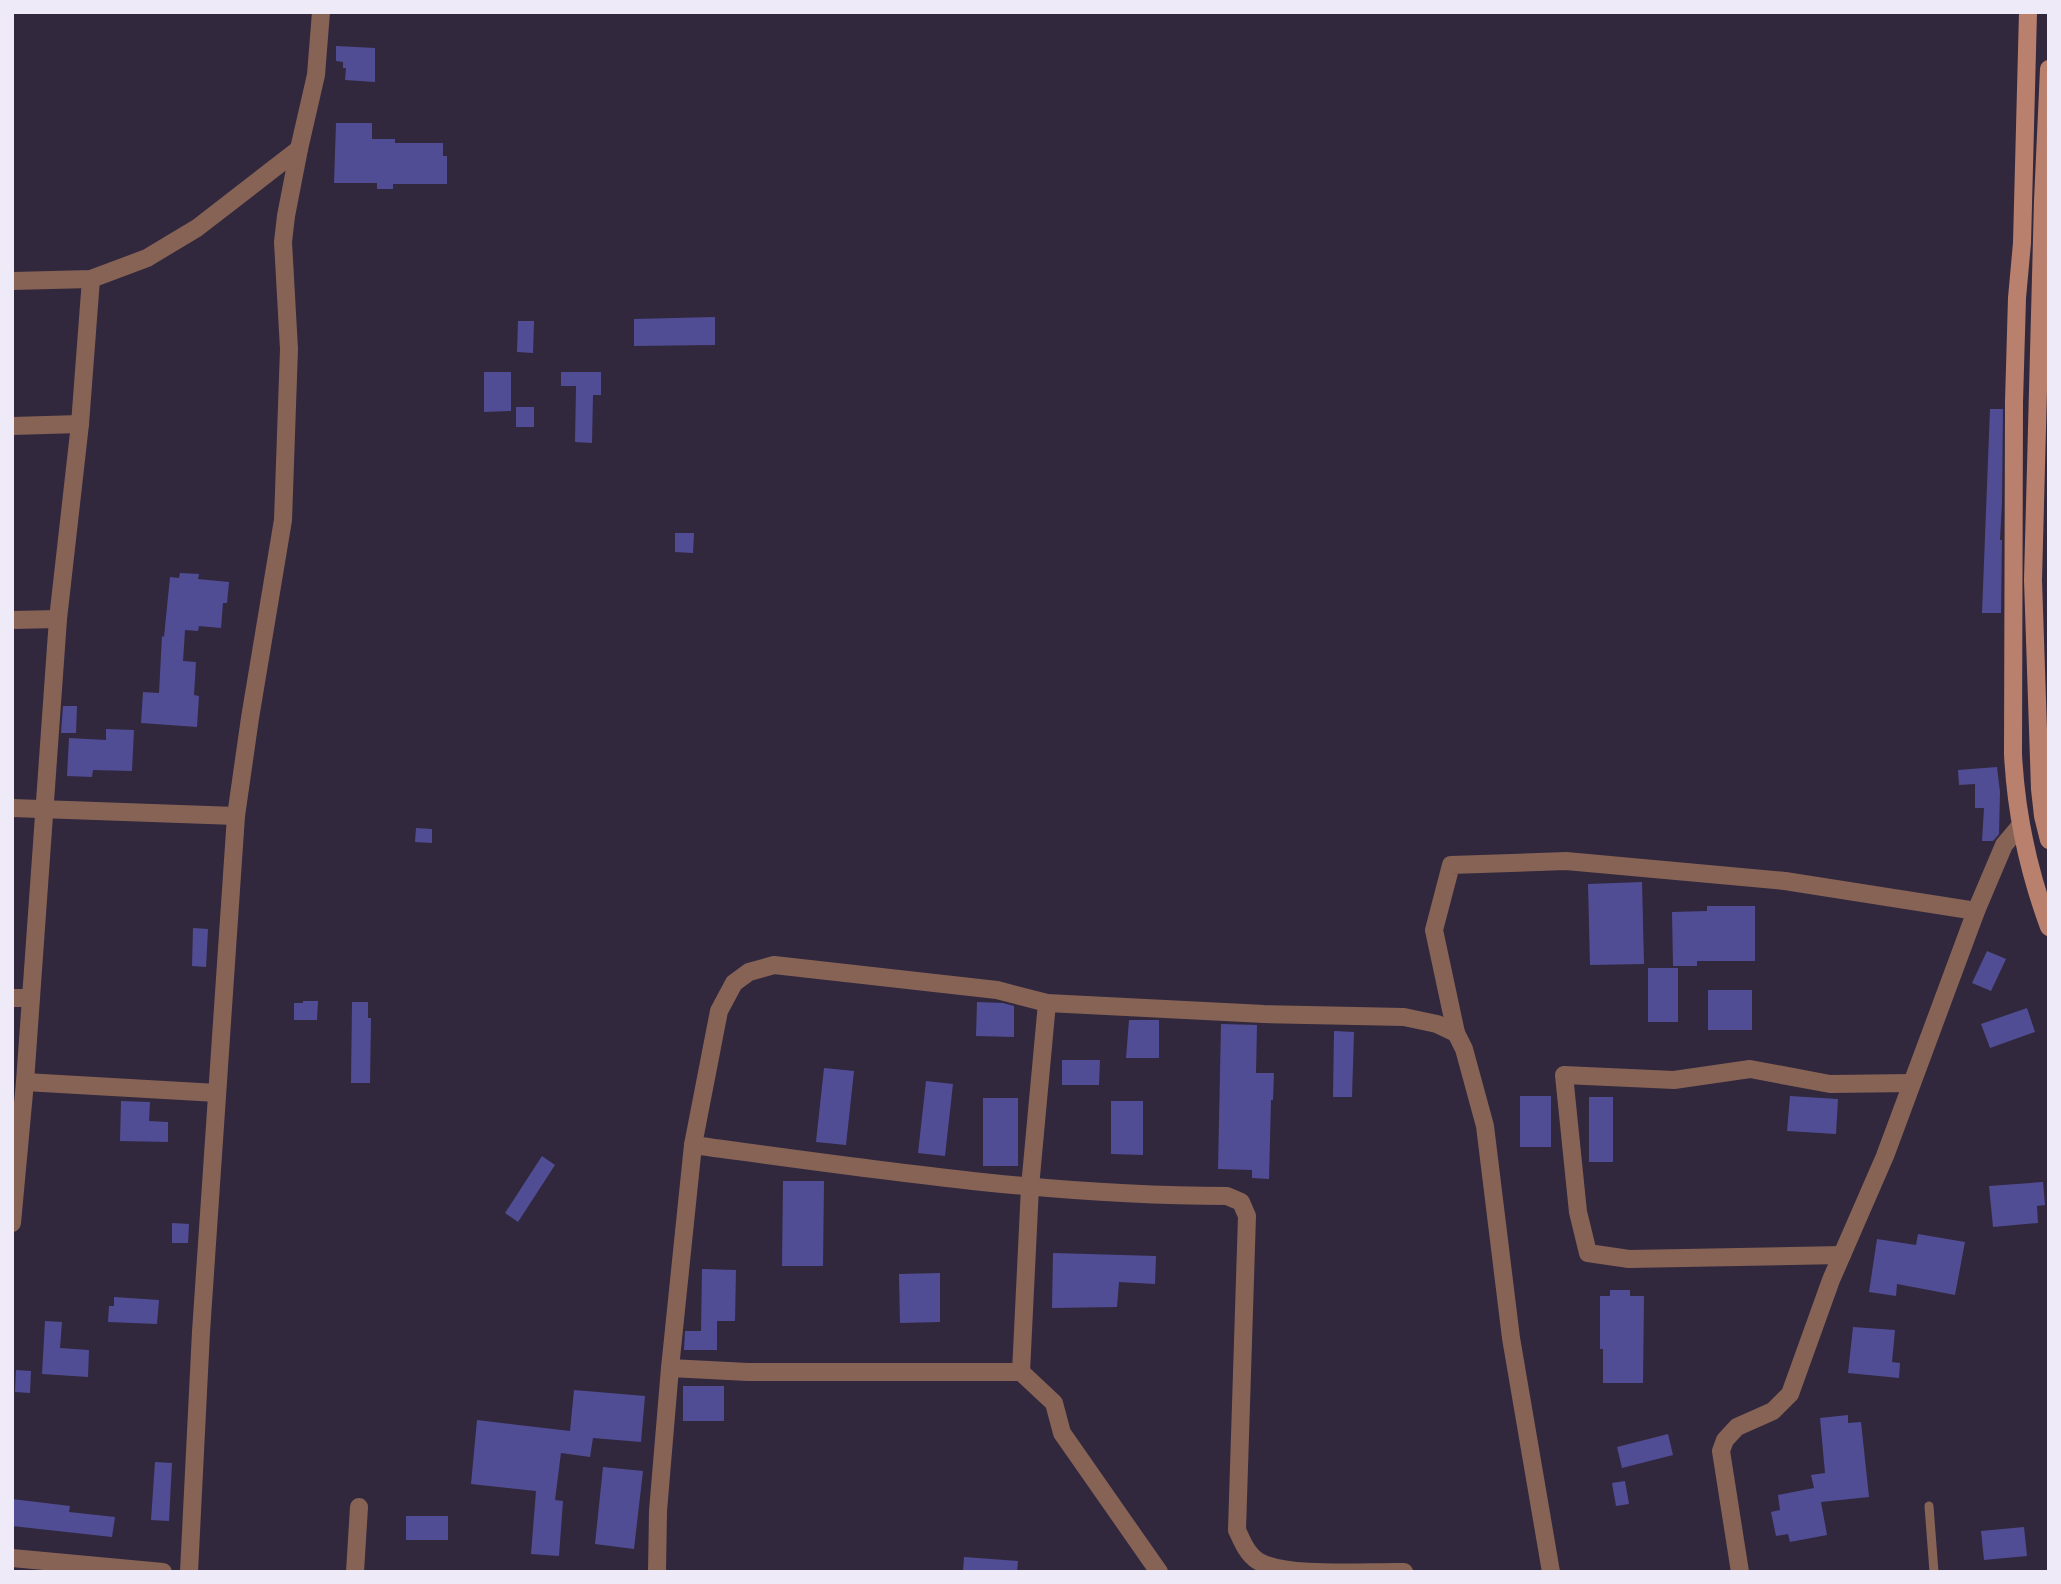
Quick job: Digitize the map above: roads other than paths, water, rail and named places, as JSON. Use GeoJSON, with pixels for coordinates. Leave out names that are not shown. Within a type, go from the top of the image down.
{"type":"FeatureCollection","features":[{"type":"Feature","properties":{"kind":"street"},"geometry":{"type":"LineString","coordinates":[[189,1572],[236,816],[283,520],[289,349],[283,242],[299,149],[316,75],[321,12]]}},
{"type":"Feature","properties":{"kind":"street"},"geometry":{"type":"LineString","coordinates":[[2028,12],[2014,413],[2012,711],[2015,793],[2020,826],[2049,927]]}},
{"type":"Feature","properties":{"kind":"street"},"geometry":{"type":"LineString","coordinates":[[2049,69],[2040,789],[2049,840]]}},
{"type":"Feature","properties":{"kind":"street"},"geometry":{"type":"LineString","coordinates":[[12,281],[91,279],[148,258],[197,228],[299,149]]}},
{"type":"Feature","properties":{"kind":"street"},"geometry":{"type":"LineString","coordinates":[[12,1223],[25,1083],[58,619],[80,424],[91,279]]}},
{"type":"Feature","properties":{"kind":"street"},"geometry":{"type":"LineString","coordinates":[[12,426],[80,424]]}},
{"type":"Feature","properties":{"kind":"street"},"geometry":{"type":"LineString","coordinates":[[12,620],[58,619]]}},
{"type":"Feature","properties":{"kind":"street"},"geometry":{"type":"LineString","coordinates":[[12,808],[236,816]]}},
{"type":"Feature","properties":{"kind":"street"},"geometry":{"type":"LineString","coordinates":[[1740,1572],[1721,1451],[1725,1440],[1737,1427],[1773,1411],[1790,1394],[1842,1255],[1885,1156],[1976,911],[2004,845],[2020,826]]}},
{"type":"Feature","properties":{"kind":"street"},"geometry":{"type":"LineString","coordinates":[[1551,1572],[1511,1338],[1485,1126],[1464,1049],[1456,1033],[1434,930],[1451,865],[1566,861],[1785,881],[1976,911]]}},
{"type":"Feature","properties":{"kind":"street"},"geometry":{"type":"LineString","coordinates":[[657,1572],[658,1511],[670,1368],[693,1145],[719,1011],[734,983],[750,972],[774,965],[997,990],[1047,1003],[1264,1014],[1404,1017],[1437,1024],[1456,1033]]}},
{"type":"Feature","properties":{"kind":"street"},"geometry":{"type":"LineString","coordinates":[[12,998],[31,998]]}},
{"type":"Feature","properties":{"kind":"street"},"geometry":{"type":"LineString","coordinates":[[1021,1372],[1030,1187],[1047,1003]]}},
{"type":"Feature","properties":{"kind":"street"},"geometry":{"type":"LineString","coordinates":[[1842,1255],[1629,1259],[1588,1253],[1578,1212],[1564,1075],[1674,1080],[1751,1069],[1829,1084],[1912,1083]]}},
{"type":"Feature","properties":{"kind":"street"},"geometry":{"type":"LineString","coordinates":[[25,1083],[217,1093]]}},
{"type":"Feature","properties":{"kind":"street"},"geometry":{"type":"LineString","coordinates":[[693,1145],[914,1175],[1030,1187],[1227,1196],[1241,1202],[1247,1216],[1237,1530],[1245,1548],[1256,1560],[1277,1568],[1404,1572]]}},
{"type":"Feature","properties":{"kind":"street"},"geometry":{"type":"LineString","coordinates":[[670,1368],[748,1372],[1021,1372],[1054,1403],[1062,1433],[1159,1572]]}},
{"type":"Feature","properties":{"kind":"street"},"geometry":{"type":"LineString","coordinates":[[355,1572],[359,1507]]}},
{"type":"Feature","properties":{"kind":"street"},"geometry":{"type":"LineString","coordinates":[[12,1558],[163,1572]]}},
{"type":"Feature","properties":{"kind":"lane"},"geometry":{"type":"LineString","coordinates":[[1929,1506],[1934,1572]]}}]}
